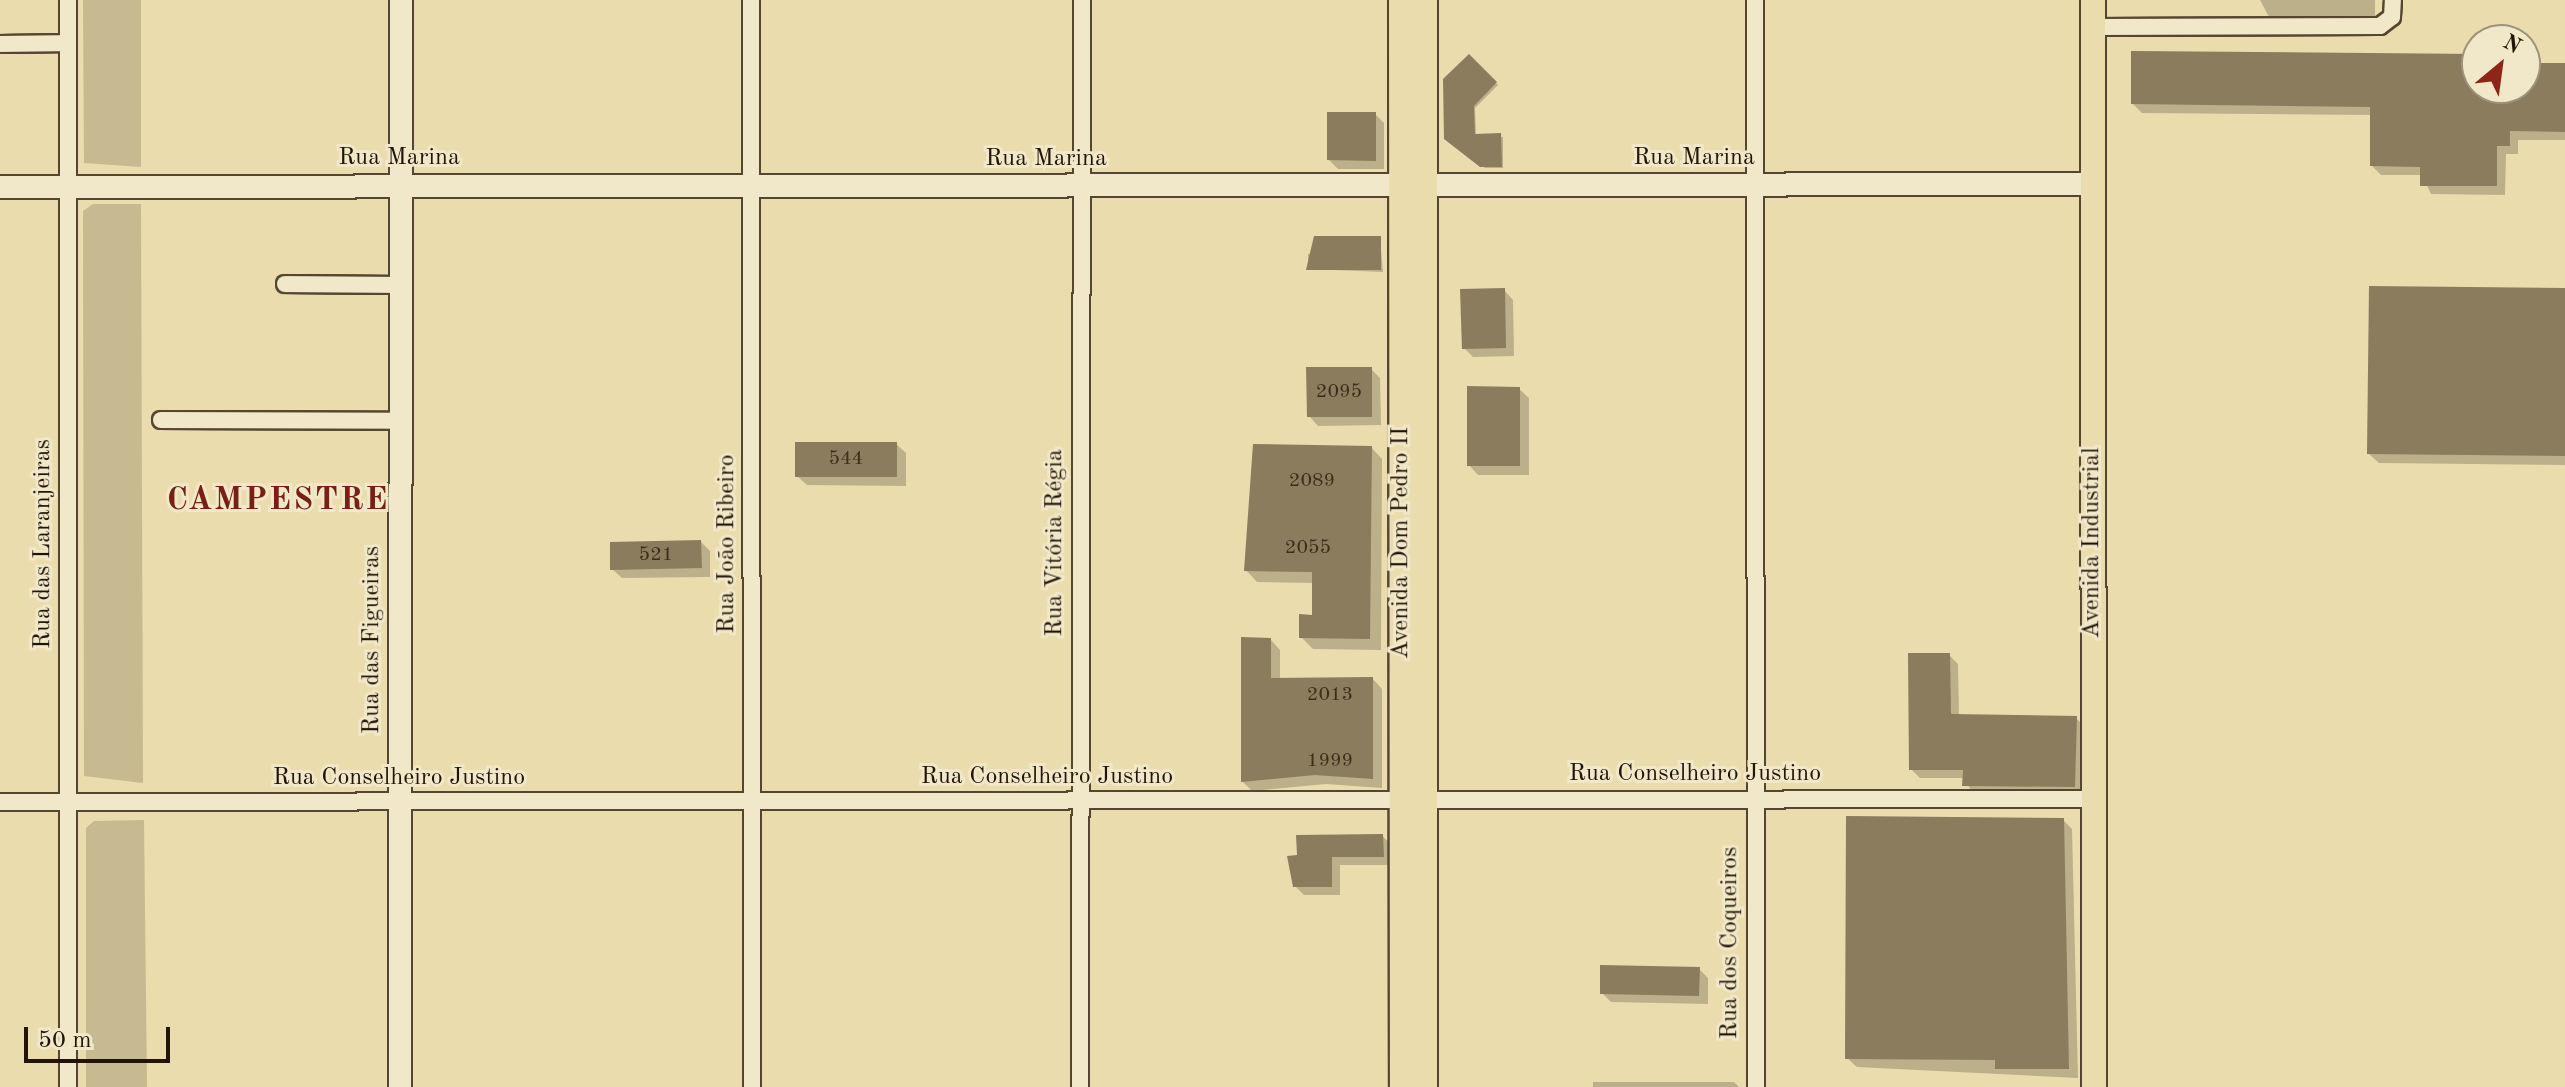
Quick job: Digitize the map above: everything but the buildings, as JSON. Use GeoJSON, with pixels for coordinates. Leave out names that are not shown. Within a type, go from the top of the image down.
{"type":"FeatureCollection","features":[{"type":"Feature","properties":{"kind":"main road","name":"Avenida Dom Pedro II"},"geometry":{"type":"LineString","coordinates":[[1401,0],[1412,185],[1415,801],[1425,1087]]}},
{"type":"Feature","properties":{"kind":"main road","name":"Avenida Dom Pedro II"},"geometry":{"type":"LineString","coordinates":[[1412,185],[1425,0]]}},
{"type":"Feature","properties":{"kind":"main road","name":"Avenida Industrial"},"geometry":{"type":"LineString","coordinates":[[2093,0],[2094,1087]]}},
{"type":"Feature","properties":{"kind":"main road","name":"Avenida Dom Pedro II"},"geometry":{"type":"LineString","coordinates":[[1402,1087],[1415,801]]}},
{"type":"Feature","properties":{"kind":"street","name":"Rua das Laranjeiras"},"geometry":{"type":"LineString","coordinates":[[68,0],[68,1087]]}},
{"type":"Feature","properties":{"kind":"street","name":"Rua das Figueiras"},"geometry":{"type":"LineString","coordinates":[[400,1087],[398,185],[401,0]]}},
{"type":"Feature","properties":{"kind":"street","name":"Rua João Ribeiro"},"geometry":{"type":"LineString","coordinates":[[751,0],[752,1087]]}},
{"type":"Feature","properties":{"kind":"street","name":"Rua Vitória Régia"},"geometry":{"type":"LineString","coordinates":[[1080,1087],[1082,0]]}},
{"type":"Feature","properties":{"kind":"street","name":"Rua dos Coqueiros"},"geometry":{"type":"LineString","coordinates":[[1755,0],[1756,1087]]}},
{"type":"Feature","properties":{"kind":"street"},"geometry":{"type":"LineString","coordinates":[[2093,27],[2389,22],[2393,0]]}},
{"type":"Feature","properties":{"kind":"street"},"geometry":{"type":"LineString","coordinates":[[0,44],[68,43]]}},
{"type":"Feature","properties":{"kind":"street","name":"Rua Marina"},"geometry":{"type":"LineString","coordinates":[[0,187],[2093,184]]}},
{"type":"Feature","properties":{"kind":"street"},"geometry":{"type":"LineString","coordinates":[[285,284],[398,285]]}},
{"type":"Feature","properties":{"kind":"street"},"geometry":{"type":"LineString","coordinates":[[161,420],[399,421]]}},
{"type":"Feature","properties":{"kind":"street","name":"Rua Conselheiro Justino"},"geometry":{"type":"LineString","coordinates":[[0,802],[2094,799]]}},
{"type":"Feature","properties":{"kind":"shaded area"},"geometry":{"type":"Polygon","coordinates":[[[83,0],[141,0],[141,167],[84,163],[83,0]]]}},
{"type":"Feature","properties":{"kind":"shaded area"},"geometry":{"type":"Polygon","coordinates":[[[93,204],[141,204],[143,783],[84,776],[83,211],[93,204]]]}},
{"type":"Feature","properties":{"kind":"shaded area"},"geometry":{"type":"Polygon","coordinates":[[[144,820],[147,1087],[86,1087],[86,828],[94,821],[144,820]]]}},
{"type":"Feature","properties":{"kind":"district","name":"CAMPESTRE"},"geometry":{"type":"Point","coordinates":[278,501]}}]}
